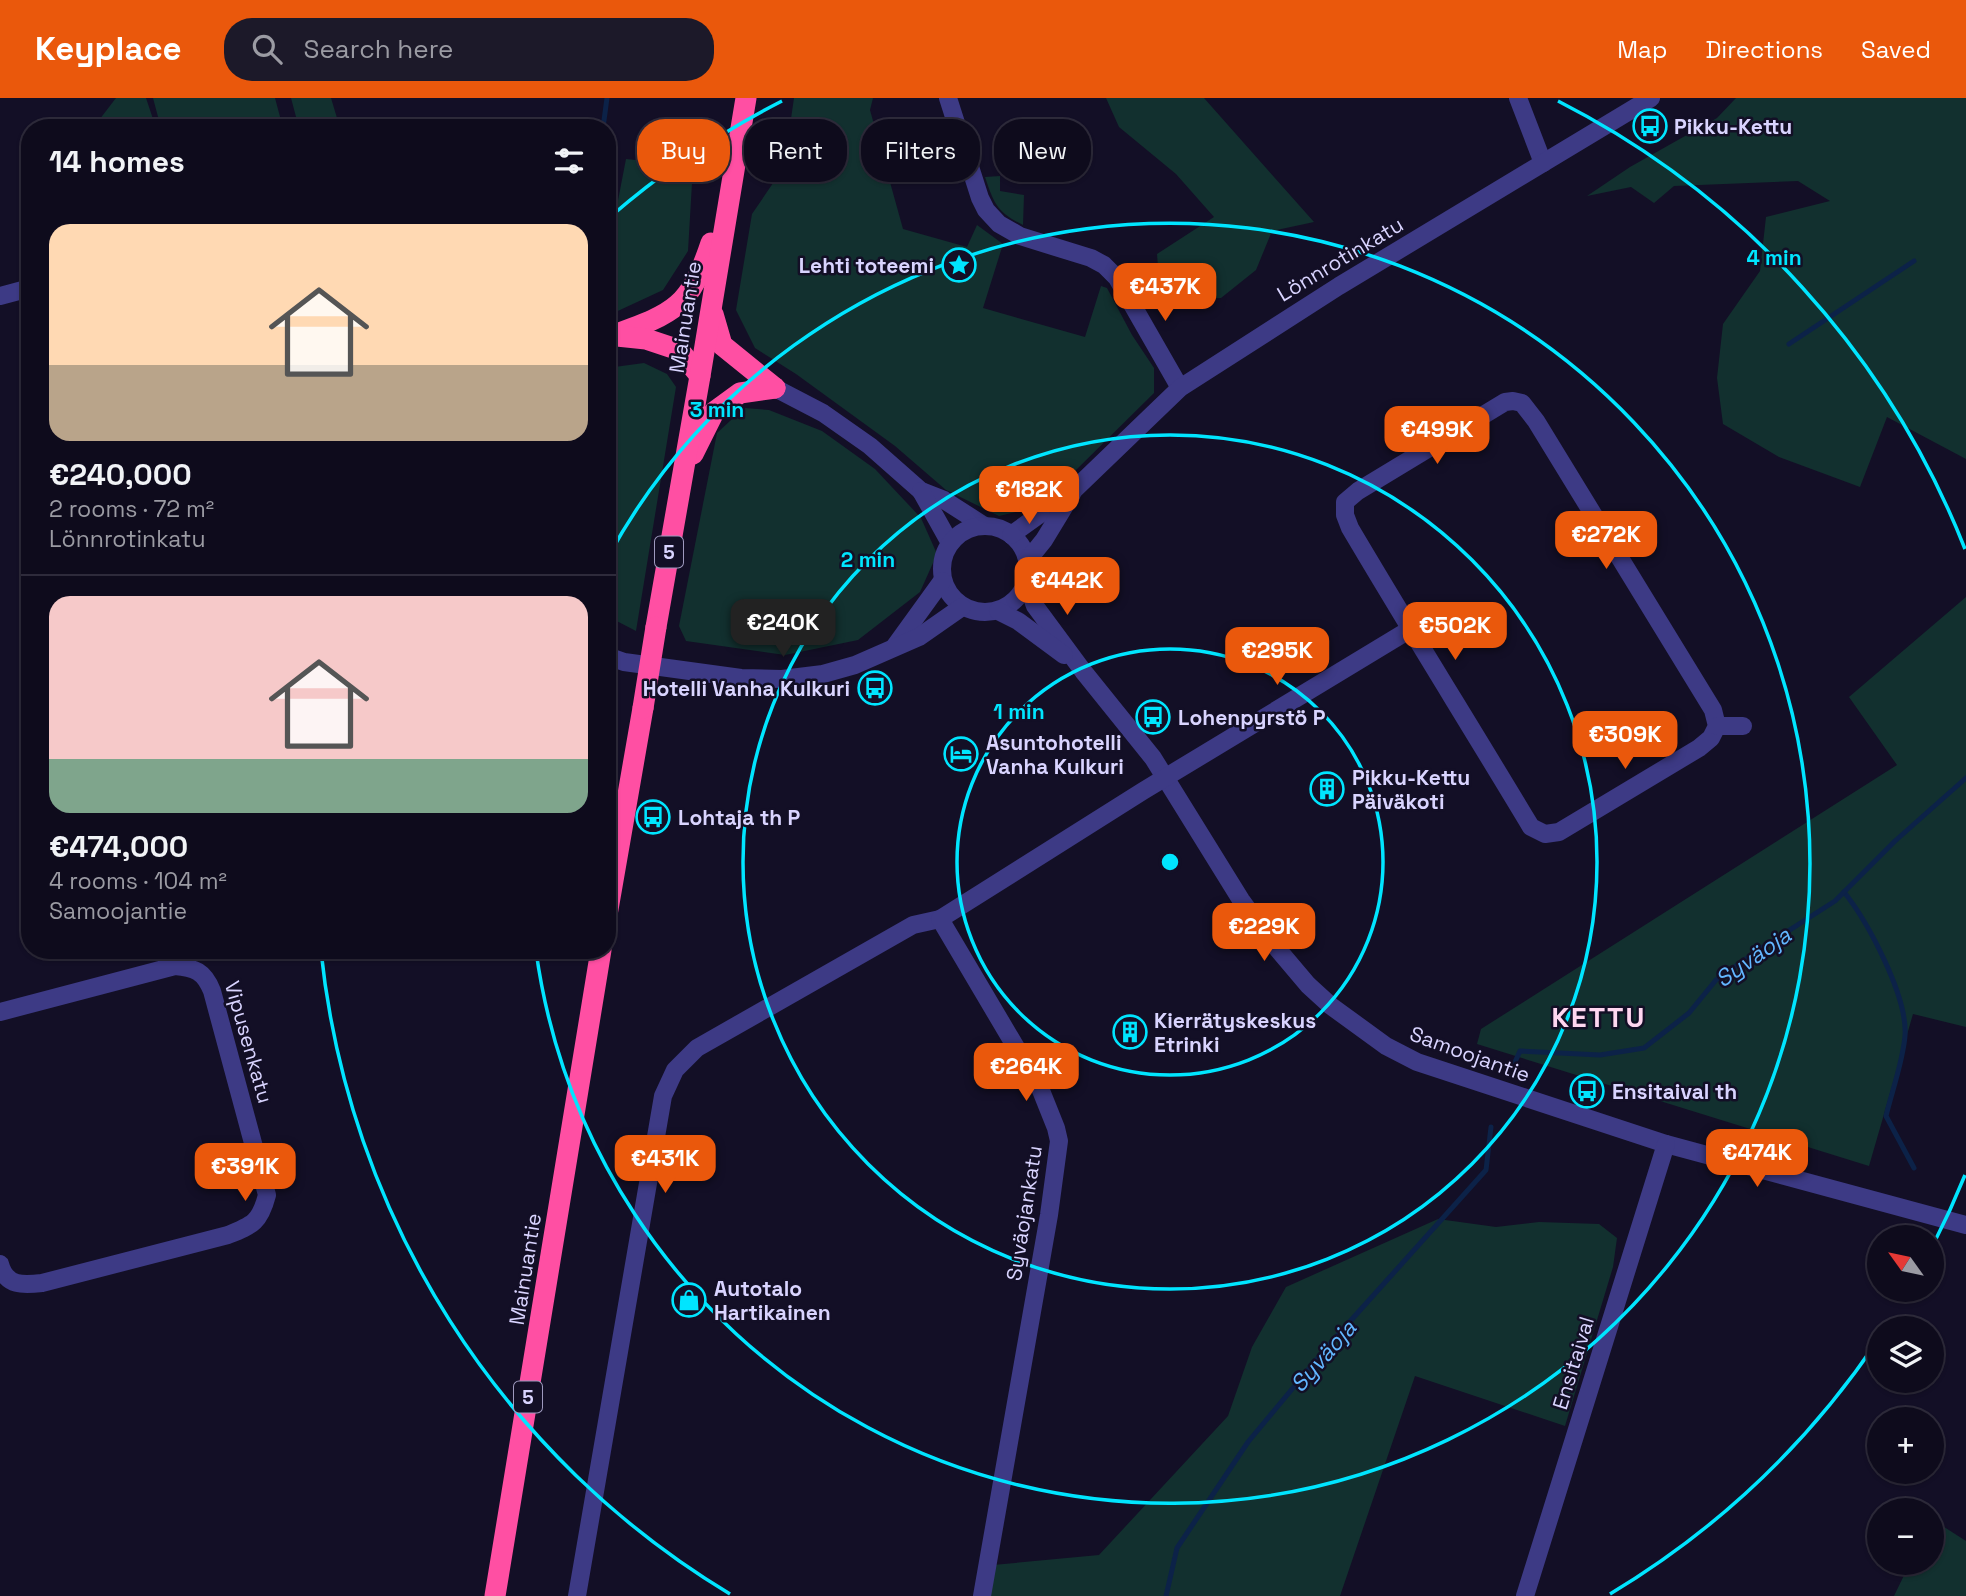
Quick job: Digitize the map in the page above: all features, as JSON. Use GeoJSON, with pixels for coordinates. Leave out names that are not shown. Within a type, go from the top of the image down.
{"type":"FeatureCollection","features":[{"type":"Feature","properties":{"kind":"highway","name":"Mainuantie"},"geometry":{"type":"LineString","coordinates":[[616,863],[746,98]]}},
{"type":"Feature","properties":{"kind":"highway"},"geometry":{"type":"LineString","coordinates":[[616,334],[663,317],[683,301],[701,274],[732,181]]}},
{"type":"Feature","properties":{"kind":"highway"},"geometry":{"type":"LineString","coordinates":[[711,307],[722,345],[775,388]]}},
{"type":"Feature","properties":{"kind":"highway"},"geometry":{"type":"LineString","coordinates":[[616,337],[646,339],[679,351],[700,376]]}},
{"type":"Feature","properties":{"kind":"highway"},"geometry":{"type":"LineString","coordinates":[[682,478],[714,412],[740,393],[775,388]]}},
{"type":"Feature","properties":{"kind":"highway","name":"Mainuantie"},"geometry":{"type":"LineString","coordinates":[[495,1596],[600,959]]}},
{"type":"Feature","properties":{"kind":"street"},"geometry":{"type":"LineString","coordinates":[[948,98],[986,210],[999,224],[1020,236],[1091,258],[1104,265],[1117,278],[1180,388]]}},
{"type":"Feature","properties":{"kind":"street"},"geometry":{"type":"LineString","coordinates":[[1518,98],[1543,163]]}},
{"type":"Feature","properties":{"kind":"street","name":"Lönnrotinkatu"},"geometry":{"type":"LineString","coordinates":[[1011,535],[1075,489],[1180,388],[1328,293],[1651,98]]}},
{"type":"Feature","properties":{"kind":"street"},"geometry":{"type":"LineString","coordinates":[[0,296],[21,290]]}},
{"type":"Feature","properties":{"kind":"street"},"geometry":{"type":"LineString","coordinates":[[775,388],[823,413],[870,446],[921,491],[950,544]]}},
{"type":"Feature","properties":{"kind":"street"},"geometry":{"type":"LineString","coordinates":[[1505,402],[1522,402],[1713,710],[1717,726],[1711,738],[1699,748],[1559,832],[1545,834],[1531,827],[1431,661],[1409,630],[1350,528],[1345,516],[1345,502],[1358,491],[1505,402]]}},
{"type":"Feature","properties":{"kind":"street","name":"Lönnrotinkatu"},"geometry":{"type":"LineString","coordinates":[[1028,566],[1075,489]]}},
{"type":"Feature","properties":{"kind":"street"},"geometry":{"type":"LineString","coordinates":[[921,491],[944,500],[983,525],[995,526],[1020,544],[1028,566],[1020,594],[1014,602],[998,611],[979,612],[962,607],[950,595],[942,581],[942,563],[950,544],[958,536],[983,525]]}},
{"type":"Feature","properties":{"kind":"street","name":"Samoojantie"},"geometry":{"type":"LineString","coordinates":[[1028,566],[1035,606],[1146,749],[1241,900],[1308,985],[1357,1027],[1416,1062],[1666,1144],[1966,1226]]}},
{"type":"Feature","properties":{"kind":"street"},"geometry":{"type":"LineString","coordinates":[[895,646],[942,581]]}},
{"type":"Feature","properties":{"kind":"street"},"geometry":{"type":"LineString","coordinates":[[616,659],[672,670],[741,678],[782,679],[823,674],[855,665],[919,637],[962,607]]}},
{"type":"Feature","properties":{"kind":"street","name":"Samoojantie"},"geometry":{"type":"LineString","coordinates":[[998,611],[1050,643],[1083,671]]}},
{"type":"Feature","properties":{"kind":"street"},"geometry":{"type":"LineString","coordinates":[[577,1596],[663,1096],[675,1070],[697,1048],[913,925],[940,919],[1409,630]]}},
{"type":"Feature","properties":{"kind":"street"},"geometry":{"type":"LineString","coordinates":[[1717,726],[1743,726]]}},
{"type":"Feature","properties":{"kind":"street","name":"Syväojankatu"},"geometry":{"type":"LineString","coordinates":[[940,919],[1041,1088],[1059,1140],[1049,1215],[982,1596]]}},
{"type":"Feature","properties":{"kind":"street","name":"Vipusenkatu"},"geometry":{"type":"LineString","coordinates":[[0,1012],[175,966],[191,967],[201,972],[207,978],[212,991],[267,1195],[262,1215],[250,1227],[216,1238],[43,1283],[23,1285],[11,1282],[0,1265]]}},
{"type":"Feature","properties":{"kind":"street","name":"Ensitaival"},"geometry":{"type":"LineString","coordinates":[[1525,1596],[1666,1144]]}},
{"type":"Feature","properties":{"kind":"green space"},"geometry":{"type":"Polygon","coordinates":[[[116,98],[146,98],[153,119],[100,119],[116,98]]]}},
{"type":"Feature","properties":{"kind":"green space"},"geometry":{"type":"Polygon","coordinates":[[[153,98],[275,98],[281,119],[159,119],[153,98]]]}},
{"type":"Feature","properties":{"kind":"green space"},"geometry":{"type":"Polygon","coordinates":[[[291,98],[331,98],[337,119],[297,119],[291,98]]]}},
{"type":"Feature","properties":{"kind":"green space"},"geometry":{"type":"Polygon","coordinates":[[[794,98],[873,98],[870,110],[872,119],[861,119],[861,182],[890,182],[903,229],[967,247],[977,225],[1003,244],[983,308],[1085,337],[1101,286],[1107,288],[1132,335],[1154,368],[1154,393],[1074,472],[1028,509],[999,516],[946,490],[895,446],[796,374],[755,348],[736,310],[752,214],[774,182],[847,182],[847,119],[791,119],[794,98]]]}},
{"type":"Feature","properties":{"kind":"green space"},"geometry":{"type":"Polygon","coordinates":[[[1106,98],[1204,98],[1314,222],[1272,231],[1256,270],[1221,298],[1199,299],[1171,285],[1158,267],[1157,254],[1214,217],[1176,174],[1119,127],[1106,98]]]}},
{"type":"Feature","properties":{"kind":"green space"},"geometry":{"type":"Polygon","coordinates":[[[1736,98],[1966,98],[1966,459],[1887,417],[1860,487],[1779,457],[1723,424],[1717,378],[1723,324],[1760,271],[1766,217],[1830,201],[1798,181],[1674,186],[1654,203],[1631,187],[1587,196],[1630,167],[1717,118],[1736,98]]]}},
{"type":"Feature","properties":{"kind":"green space"},"geometry":{"type":"Polygon","coordinates":[[[626,159],[637,160],[637,182],[692,182],[688,251],[663,290],[616,312],[616,211],[626,159]]]}},
{"type":"Feature","properties":{"kind":"green space"},"geometry":{"type":"Polygon","coordinates":[[[994,176],[994,182],[1000,182],[1000,191],[1024,195],[1023,225],[1007,216],[994,201],[985,177],[994,176]]]}},
{"type":"Feature","properties":{"kind":"green space"},"geometry":{"type":"Polygon","coordinates":[[[644,363],[667,374],[676,387],[636,631],[616,621],[616,367],[644,363]]]}},
{"type":"Feature","properties":{"kind":"green space"},"geometry":{"type":"Polygon","coordinates":[[[744,408],[769,410],[822,431],[875,469],[921,518],[937,554],[920,592],[858,640],[785,655],[686,641],[679,626],[717,433],[744,408]]]}},
{"type":"Feature","properties":{"kind":"green space"},"geometry":{"type":"Polygon","coordinates":[[[1966,597],[1966,1027],[1913,1014],[1869,1166],[1477,1044],[1481,1029],[1897,765],[1849,697],[1966,597]]]}},
{"type":"Feature","properties":{"kind":"green space"},"geometry":{"type":"Polygon","coordinates":[[[1438,1219],[1496,1227],[1539,1222],[1599,1224],[1617,1238],[1613,1267],[1565,1426],[1415,1376],[1340,1596],[987,1596],[993,1565],[1099,1555],[1228,1416],[1252,1347],[1286,1287],[1438,1219]]]}},
{"type":"Feature","properties":{"kind":"green space"},"geometry":{"type":"Polygon","coordinates":[[[1944,1527],[1966,1541],[1966,1596],[1894,1596],[1904,1575],[1944,1575],[1944,1527]]]}},
{"type":"Feature","properties":{"kind":"waterway"},"geometry":{"type":"LineString","coordinates":[[604,119],[607,98]]}},
{"type":"Feature","properties":{"kind":"waterway"},"geometry":{"type":"LineString","coordinates":[[1789,344],[1914,261]]}},
{"type":"Feature","properties":{"kind":"waterway","name":"Syväoja"},"geometry":{"type":"LineString","coordinates":[[1515,1062],[1520,1051],[1600,1055],[1644,1048],[1689,1013],[1716,980],[1835,901],[1895,841],[1966,778]]}},
{"type":"Feature","properties":{"kind":"waterway"},"geometry":{"type":"LineString","coordinates":[[1844,892],[1875,940],[1900,1001],[1904,1020],[1904,1046],[1886,1116],[1914,1168]]}},
{"type":"Feature","properties":{"kind":"waterway","name":"Syväoja"},"geometry":{"type":"LineString","coordinates":[[1166,1596],[1177,1548],[1248,1442],[1327,1347],[1486,1170],[1491,1127]]}},
{"type":"Feature","properties":{"kind":"place","name":"Pikku-Kettu"},"geometry":{"type":"Point","coordinates":[1650,126]}},
{"type":"Feature","properties":{"kind":"place","name":"Lehti toteemi"},"geometry":{"type":"Point","coordinates":[959,265]}},
{"type":"Feature","properties":{"kind":"place","name":"Hotelli Vanha Kulkuri"},"geometry":{"type":"Point","coordinates":[875,688]}},
{"type":"Feature","properties":{"kind":"place","name":"Lohenpyrstö P"},"geometry":{"type":"Point","coordinates":[1153,717]}},
{"type":"Feature","properties":{"kind":"place","name":"Asuntohotelli Vanha Kulkuri"},"geometry":{"type":"Point","coordinates":[961,754]}},
{"type":"Feature","properties":{"kind":"place","name":"Pikku-Kettu Päiväkoti"},"geometry":{"type":"Point","coordinates":[1327,789]}},
{"type":"Feature","properties":{"kind":"place","name":"Lohtaja th P"},"geometry":{"type":"Point","coordinates":[653,817]}},
{"type":"Feature","properties":{"kind":"place","name":"Kierrätyskeskus Etrinki"},"geometry":{"type":"Point","coordinates":[1130,1032]}},
{"type":"Feature","properties":{"kind":"place","name":"Ensitaival th"},"geometry":{"type":"Point","coordinates":[1587,1091]}},
{"type":"Feature","properties":{"kind":"place","name":"Autotalo Hartikainen"},"geometry":{"type":"Point","coordinates":[689,1300]}},
{"type":"Feature","properties":{"kind":"district","name":"KETTU"},"geometry":{"type":"Point","coordinates":[1599,1017]}}]}
